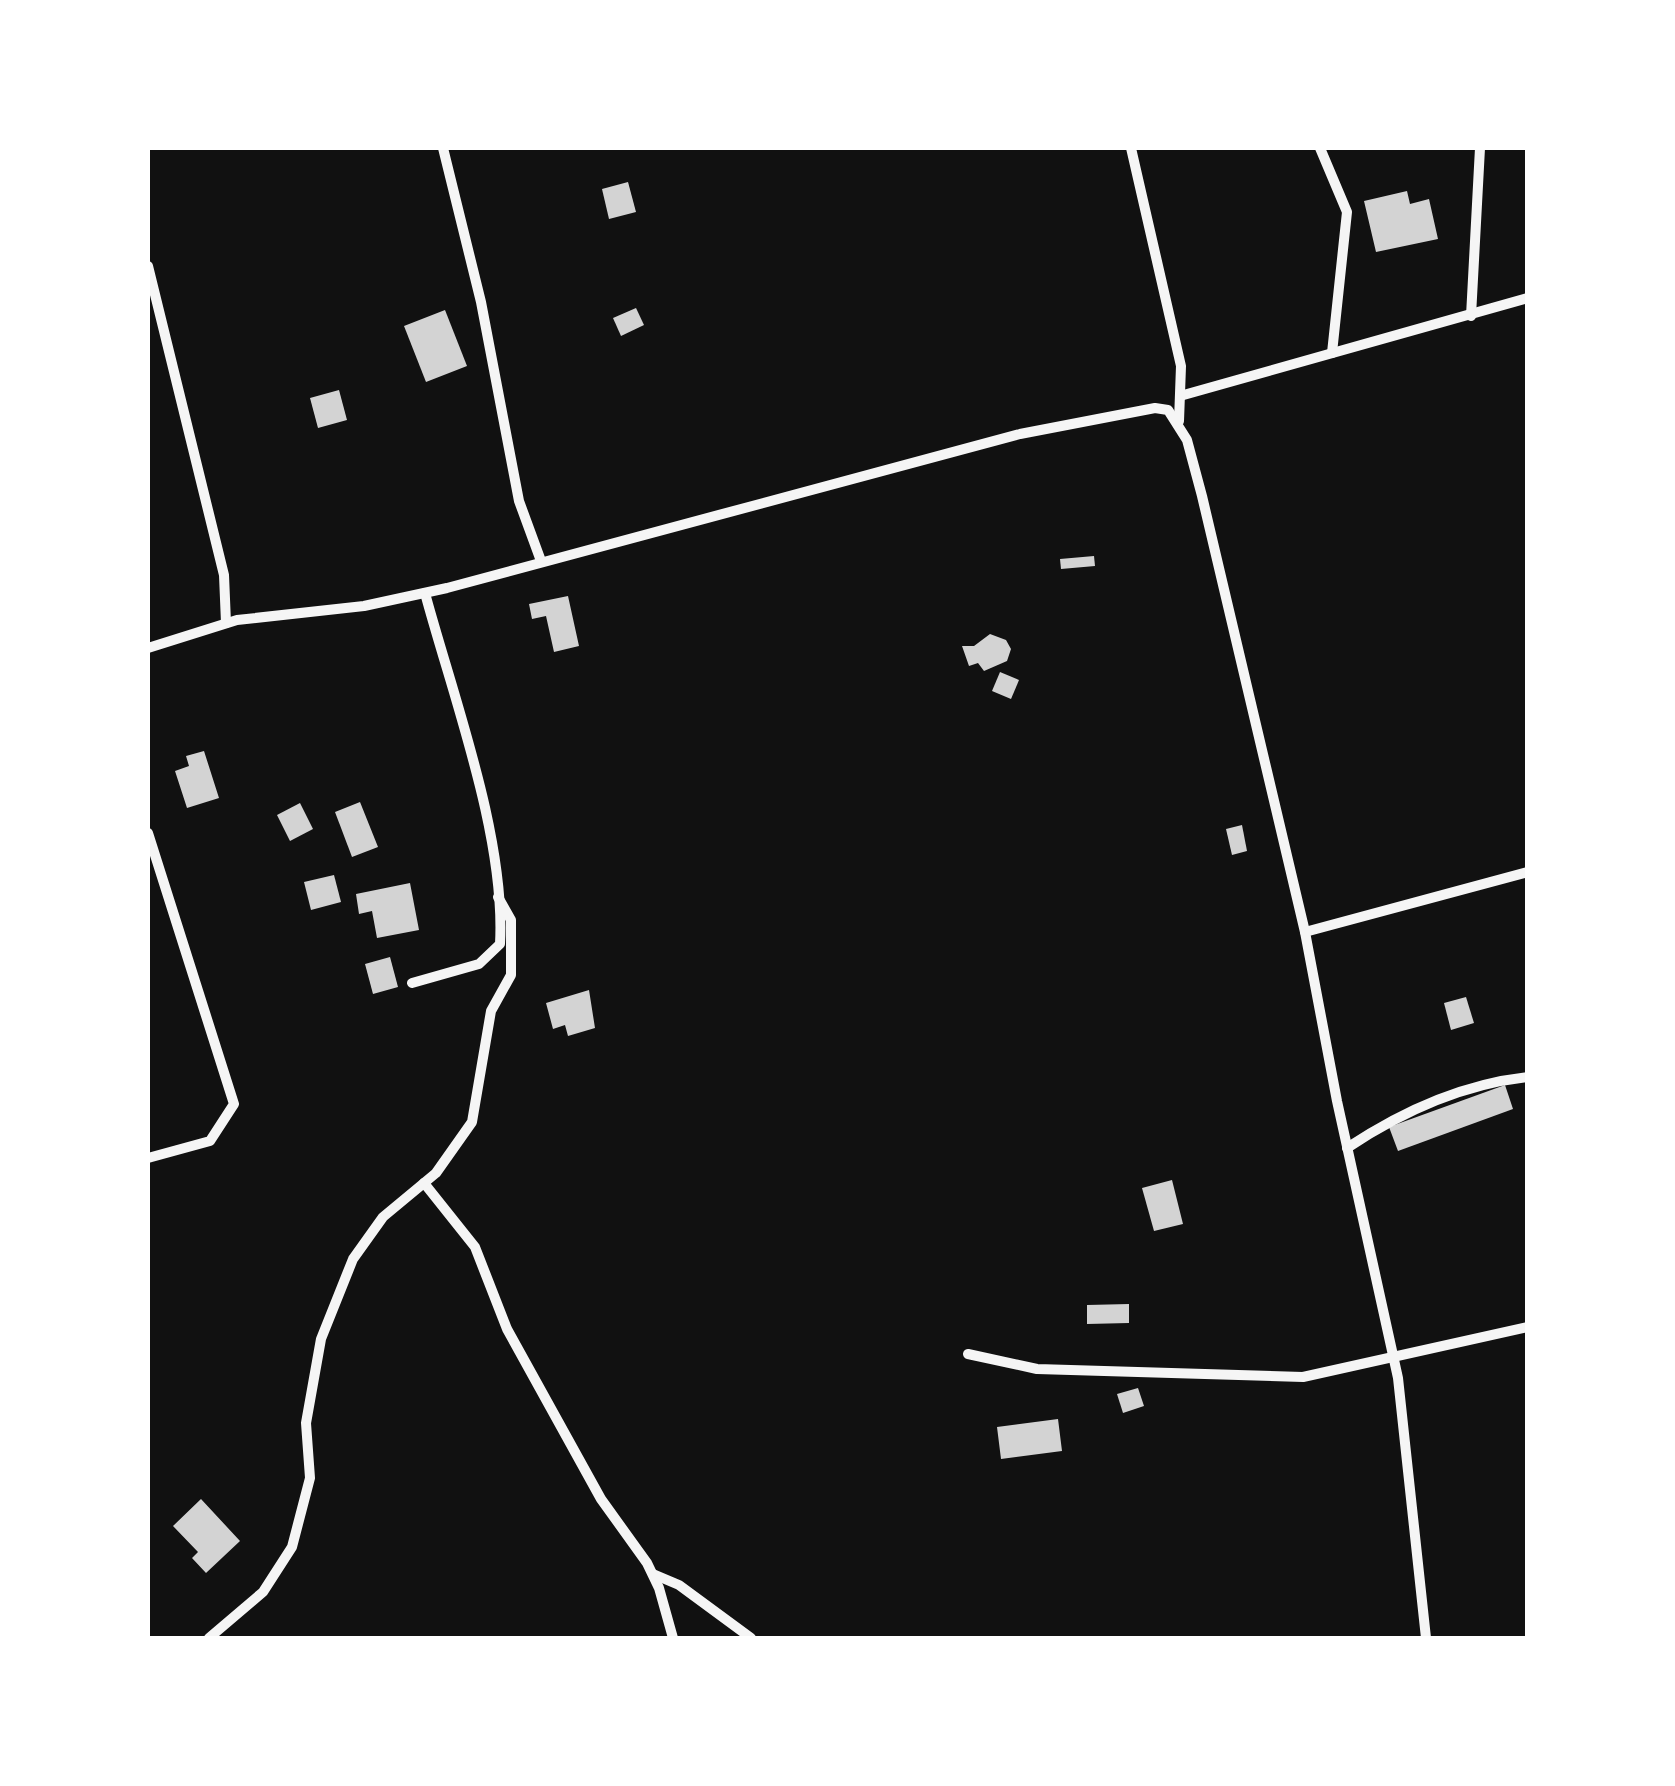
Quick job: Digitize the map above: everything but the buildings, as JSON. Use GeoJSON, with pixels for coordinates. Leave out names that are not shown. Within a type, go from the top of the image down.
{"type":"FeatureCollection","features":[{"type":"Feature","properties":{"kind":"street"},"geometry":{"type":"LineString","coordinates":[[442,148],[481,302],[519,501],[542,561]]}},
{"type":"Feature","properties":{"kind":"street"},"geometry":{"type":"LineString","coordinates":[[1131,148],[1182,366],[1179,421],[1202,496],[1305,932],[1394,1359],[1426,1638]]}},
{"type":"Feature","properties":{"kind":"street"},"geometry":{"type":"LineString","coordinates":[[1320,148],[1347,212],[1332,353]]}},
{"type":"Feature","properties":{"kind":"street"},"geometry":{"type":"LineString","coordinates":[[1471,316],[1480,148]]}},
{"type":"Feature","properties":{"kind":"street"},"geometry":{"type":"LineString","coordinates":[[148,266],[224,574],[226,623]]}},
{"type":"Feature","properties":{"kind":"street"},"geometry":{"type":"LineString","coordinates":[[1180,396],[1528,298]]}},
{"type":"Feature","properties":{"kind":"street"},"geometry":{"type":"LineString","coordinates":[[148,648],[226,623],[364,606],[426,593],[1020,434],[1154,408],[1168,410],[1179,421]]}},
{"type":"Feature","properties":{"kind":"street"},"geometry":{"type":"LineString","coordinates":[[412,983],[479,964],[500,944],[498,897],[478,778],[426,593]]}},
{"type":"Feature","properties":{"kind":"street"},"geometry":{"type":"LineString","coordinates":[[148,832],[234,1104],[210,1141],[164,1150],[148,1158]]}},
{"type":"Feature","properties":{"kind":"street"},"geometry":{"type":"LineString","coordinates":[[1305,932],[1528,872]]}},
{"type":"Feature","properties":{"kind":"street"},"geometry":{"type":"LineString","coordinates":[[210,1638],[262,1592],[292,1547],[310,1478],[306,1423],[320,1339],[353,1259],[383,1217],[424,1182],[472,1122],[491,1011],[511,975],[511,920],[498,897]]}},
{"type":"Feature","properties":{"kind":"street"},"geometry":{"type":"LineString","coordinates":[[1347,1148],[1390,1119],[1489,1081],[1528,1077]]}},
{"type":"Feature","properties":{"kind":"street"},"geometry":{"type":"LineString","coordinates":[[424,1182],[475,1247],[506,1329],[601,1498],[652,1574],[673,1638]]}},
{"type":"Feature","properties":{"kind":"street"},"geometry":{"type":"LineString","coordinates":[[968,1354],[1036,1369],[1303,1377],[1528,1327]]}},
{"type":"Feature","properties":{"kind":"street"},"geometry":{"type":"LineString","coordinates":[[652,1574],[679,1585],[751,1638]]}}]}
